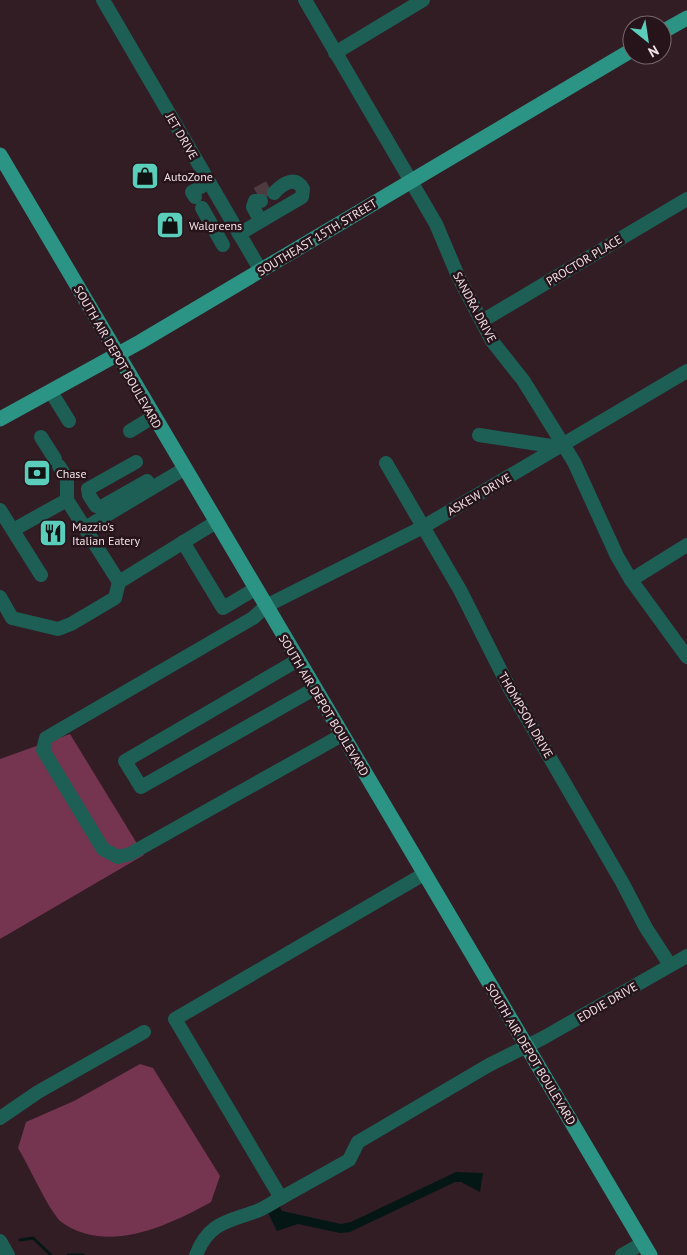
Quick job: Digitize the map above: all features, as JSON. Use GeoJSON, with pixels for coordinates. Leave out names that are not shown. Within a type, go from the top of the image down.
{"type":"FeatureCollection","features":[{"type":"Feature","properties":{"kind":"main road"},"geometry":{"type":"LineString","coordinates":[[672,26],[687,18]]}},
{"type":"Feature","properties":{"kind":"main road","name":"SOUTHEAST 15TH STREET"},"geometry":{"type":"LineString","coordinates":[[0,419],[117,356],[622,56]]}},
{"type":"Feature","properties":{"kind":"main road","name":"SOUTH AIR DEPOT BOULEVARD"},"geometry":{"type":"LineString","coordinates":[[0,155],[646,1249]]}},
{"type":"Feature","properties":{"kind":"street","name":"JET DRIVE"},"geometry":{"type":"LineString","coordinates":[[103,0],[261,271]]}},
{"type":"Feature","properties":{"kind":"street","name":"SANDRA DRIVE"},"geometry":{"type":"LineString","coordinates":[[305,0],[436,224],[458,276],[492,341],[522,380],[560,446],[574,462],[617,556],[631,580],[687,657]]}},
{"type":"Feature","properties":{"kind":"street"},"geometry":{"type":"LineString","coordinates":[[335,53],[422,0]]}},
{"type":"Feature","properties":{"kind":"street"},"geometry":{"type":"LineString","coordinates":[[209,182],[192,192],[224,245]]}},
{"type":"Feature","properties":{"kind":"street"},"geometry":{"type":"LineString","coordinates":[[239,234],[302,197],[303,189],[297,182],[275,188]]}},
{"type":"Feature","properties":{"kind":"street"},"geometry":{"type":"LineString","coordinates":[[258,198],[253,207],[260,220]]}},
{"type":"Feature","properties":{"kind":"street","name":"PROCTOR PLACE"},"geometry":{"type":"LineString","coordinates":[[482,321],[687,199]]}},
{"type":"Feature","properties":{"kind":"street","name":"ASKEW DRIVE"},"geometry":{"type":"LineString","coordinates":[[342,735],[130,854],[118,857],[103,849],[43,750],[46,738],[253,618],[266,606],[422,527],[687,372]]}},
{"type":"Feature","properties":{"kind":"street"},"geometry":{"type":"LineString","coordinates":[[51,392],[69,421]]}},
{"type":"Feature","properties":{"kind":"street"},"geometry":{"type":"LineString","coordinates":[[130,431],[153,417]]}},
{"type":"Feature","properties":{"kind":"street"},"geometry":{"type":"LineString","coordinates":[[479,435],[560,446]]}},
{"type":"Feature","properties":{"kind":"street"},"geometry":{"type":"LineString","coordinates":[[0,597],[12,618],[58,629],[71,624],[115,598],[118,582],[67,500],[67,479],[41,437]]}},
{"type":"Feature","properties":{"kind":"street"},"geometry":{"type":"LineString","coordinates":[[136,462],[88,489],[89,495],[96,506],[101,507],[147,481]]}},
{"type":"Feature","properties":{"kind":"street","name":"THOMPSON DRIVE"},"geometry":{"type":"LineString","coordinates":[[386,463],[460,590],[510,689],[622,882],[646,928],[670,965]]}},
{"type":"Feature","properties":{"kind":"street"},"geometry":{"type":"LineString","coordinates":[[84,528],[184,469]]}},
{"type":"Feature","properties":{"kind":"street"},"geometry":{"type":"LineString","coordinates":[[13,530],[67,500]]}},
{"type":"Feature","properties":{"kind":"street"},"geometry":{"type":"LineString","coordinates":[[0,510],[41,575]]}},
{"type":"Feature","properties":{"kind":"street"},"geometry":{"type":"LineString","coordinates":[[118,582],[216,522]]}},
{"type":"Feature","properties":{"kind":"street"},"geometry":{"type":"LineString","coordinates":[[183,542],[223,608],[255,589]]}},
{"type":"Feature","properties":{"kind":"street"},"geometry":{"type":"LineString","coordinates":[[631,580],[687,545]]}},
{"type":"Feature","properties":{"kind":"street"},"geometry":{"type":"LineString","coordinates":[[298,660],[125,761],[141,787],[314,689]]}},
{"type":"Feature","properties":{"kind":"street"},"geometry":{"type":"LineString","coordinates":[[282,1198],[175,1018],[424,874]]}},
{"type":"Feature","properties":{"kind":"street","name":"EDDIE DRIVE"},"geometry":{"type":"LineString","coordinates":[[196,1255],[207,1235],[221,1222],[257,1211],[349,1160],[358,1142],[687,956]]}},
{"type":"Feature","properties":{"kind":"street"},"geometry":{"type":"LineString","coordinates":[[0,1118],[38,1092],[144,1032]]}},
{"type":"Feature","properties":{"kind":"street"},"geometry":{"type":"LineString","coordinates":[[0,1241],[8,1255]]}},
{"type":"Feature","properties":{"kind":"street"},"geometry":{"type":"LineString","coordinates":[[622,1255],[646,1249]]}},
{"type":"Feature","properties":{"kind":"shaded area"},"geometry":{"type":"Polygon","coordinates":[[[70,734],[144,855],[0,939],[0,759],[70,734]]]}},
{"type":"Feature","properties":{"kind":"shaded area"},"geometry":{"type":"Polygon","coordinates":[[[140,1064],[153,1068],[220,1176],[211,1202],[175,1220],[136,1234],[116,1237],[96,1236],[78,1231],[60,1221],[18,1148],[26,1122],[74,1101],[140,1064]]]}},
{"type":"Feature","properties":{"kind":"shaded area"},"geometry":{"type":"Polygon","coordinates":[[[456,1172],[483,1173],[480,1192],[461,1182],[455,1182],[350,1232],[340,1233],[298,1224],[277,1231],[268,1213],[280,1207],[282,1211],[341,1224],[351,1222],[456,1172]]]}},
{"type":"Feature","properties":{"kind":"waterway"},"geometry":{"type":"LineString","coordinates":[[20,1240],[33,1238],[51,1255]]}},
{"type":"Feature","properties":{"kind":"waterway"},"geometry":{"type":"LineString","coordinates":[[68,1255],[83,1255]]}},
{"type":"Feature","properties":{"kind":"tunnel"},"geometry":{"type":"LineString","coordinates":[[257,194],[270,187]]}},
{"type":"Feature","properties":{"kind":"place","name":"AutoZone"},"geometry":{"type":"Point","coordinates":[145,176]}},
{"type":"Feature","properties":{"kind":"place","name":"Walgreens"},"geometry":{"type":"Point","coordinates":[170,225]}},
{"type":"Feature","properties":{"kind":"place","name":"Chase"},"geometry":{"type":"Point","coordinates":[37,473]}},
{"type":"Feature","properties":{"kind":"place","name":"Mazzio's Italian Eatery"},"geometry":{"type":"Point","coordinates":[53,533]}}]}
